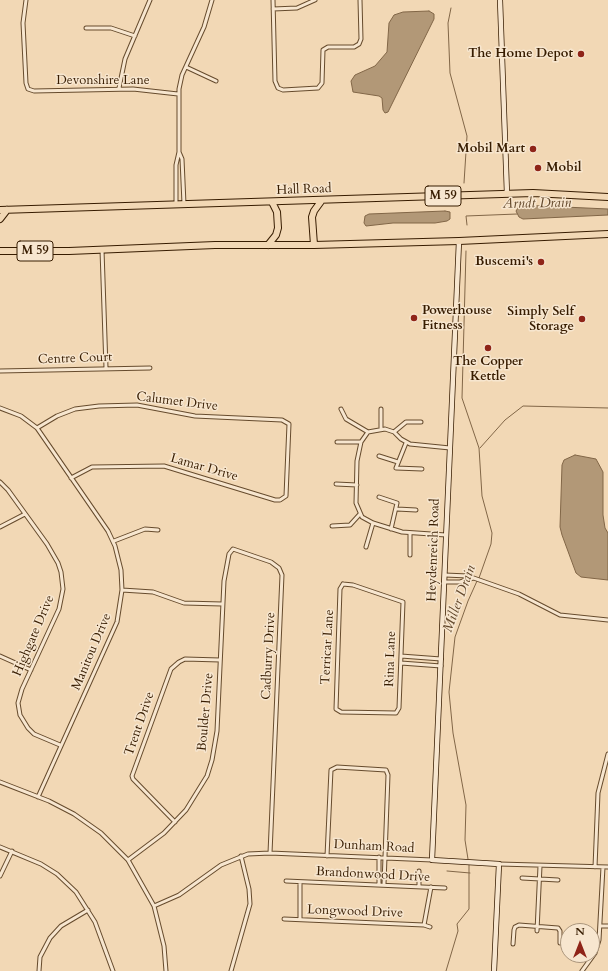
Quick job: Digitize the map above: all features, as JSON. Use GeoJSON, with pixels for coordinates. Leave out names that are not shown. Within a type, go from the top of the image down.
{"type":"FeatureCollection","features":[{"type":"Feature","properties":{"kind":"highway","name":"Hall Road"},"geometry":{"type":"LineString","coordinates":[[0,210],[507,194],[558,193],[608,197]]}},
{"type":"Feature","properties":{"kind":"highway"},"geometry":{"type":"LineString","coordinates":[[314,245],[312,217],[314,211],[322,200]]}},
{"type":"Feature","properties":{"kind":"highway"},"geometry":{"type":"LineString","coordinates":[[268,245],[276,235],[278,228],[278,212],[272,202]]}},
{"type":"Feature","properties":{"kind":"highway"},"geometry":{"type":"LineString","coordinates":[[0,219],[7,210]]}},
{"type":"Feature","properties":{"kind":"highway","name":"M 59"},"geometry":{"type":"LineString","coordinates":[[2,251],[102,250],[215,245],[314,245],[459,241],[608,234]]}},
{"type":"Feature","properties":{"kind":"highway"},"geometry":{"type":"LineString","coordinates":[[0,245],[2,251]]}},
{"type":"Feature","properties":{"kind":"street","name":"Devonshire Lane"},"geometry":{"type":"LineString","coordinates":[[26,0],[22,23],[26,83],[28,89],[34,91],[119,88],[178,94]]}},
{"type":"Feature","properties":{"kind":"street"},"geometry":{"type":"LineString","coordinates":[[119,88],[123,65],[150,0]]}},
{"type":"Feature","properties":{"kind":"street"},"geometry":{"type":"LineString","coordinates":[[184,204],[182,158],[179,152],[178,94],[180,83],[204,27],[212,0]]}},
{"type":"Feature","properties":{"kind":"street"},"geometry":{"type":"LineString","coordinates":[[273,0],[275,81],[278,88],[283,90],[315,89],[320,87],[323,80],[323,50],[328,48],[354,47],[360,42],[360,0]]}},
{"type":"Feature","properties":{"kind":"street"},"geometry":{"type":"LineString","coordinates":[[273,10],[297,8],[315,0]]}},
{"type":"Feature","properties":{"kind":"street"},"geometry":{"type":"LineString","coordinates":[[500,0],[507,194]]}},
{"type":"Feature","properties":{"kind":"street"},"geometry":{"type":"LineString","coordinates":[[86,28],[111,28],[135,36]]}},
{"type":"Feature","properties":{"kind":"street"},"geometry":{"type":"LineString","coordinates":[[186,67],[216,81]]}},
{"type":"Feature","properties":{"kind":"street"},"geometry":{"type":"LineString","coordinates":[[176,204],[176,158],[179,152]]}},
{"type":"Feature","properties":{"kind":"street"},"geometry":{"type":"LineString","coordinates":[[176,170],[183,170]]}},
{"type":"Feature","properties":{"kind":"street","name":"Heydenreich Road"},"geometry":{"type":"LineString","coordinates":[[432,860],[459,241]]}},
{"type":"Feature","properties":{"kind":"street"},"geometry":{"type":"LineString","coordinates":[[102,250],[106,368]]}},
{"type":"Feature","properties":{"kind":"street","name":"Centre Court"},"geometry":{"type":"LineString","coordinates":[[0,371],[150,368]]}},
{"type":"Feature","properties":{"kind":"street","name":"Calumet Drive"},"geometry":{"type":"LineString","coordinates":[[36,428],[71,411],[100,406],[142,405],[195,416],[285,421],[289,424],[289,428],[286,493],[283,500]]}},
{"type":"Feature","properties":{"kind":"street","name":"Manitou Drive"},"geometry":{"type":"LineString","coordinates":[[0,408],[21,416],[36,428],[98,515],[114,541],[120,562],[122,590],[120,612],[113,634],[60,745],[38,797]]}},
{"type":"Feature","properties":{"kind":"street"},"geometry":{"type":"LineString","coordinates":[[341,409],[346,419],[368,432]]}},
{"type":"Feature","properties":{"kind":"street"},"geometry":{"type":"LineString","coordinates":[[381,410],[382,428]]}},
{"type":"Feature","properties":{"kind":"street"},"geometry":{"type":"LineString","coordinates":[[394,432],[406,422],[421,422]]}},
{"type":"Feature","properties":{"kind":"street"},"geometry":{"type":"LineString","coordinates":[[446,534],[410,533],[373,523],[364,519],[360,514],[356,503],[358,454],[361,442],[368,432],[382,428],[394,432],[406,443],[415,446],[450,448]]}},
{"type":"Feature","properties":{"kind":"street"},"geometry":{"type":"LineString","coordinates":[[337,442],[361,442]]}},
{"type":"Feature","properties":{"kind":"street"},"geometry":{"type":"LineString","coordinates":[[406,443],[396,468],[422,469]]}},
{"type":"Feature","properties":{"kind":"street"},"geometry":{"type":"LineString","coordinates":[[379,456],[398,462]]}},
{"type":"Feature","properties":{"kind":"street","name":"Lamar Drive"},"geometry":{"type":"LineString","coordinates":[[72,478],[92,467],[164,466],[275,500],[283,500]]}},
{"type":"Feature","properties":{"kind":"street","name":"Highgate Drive"},"geometry":{"type":"LineString","coordinates":[[0,482],[8,490],[58,563],[63,589],[59,609],[20,694],[18,703],[20,716],[25,725],[34,734],[60,745]]}},
{"type":"Feature","properties":{"kind":"street"},"geometry":{"type":"LineString","coordinates":[[336,484],[357,485]]}},
{"type":"Feature","properties":{"kind":"street"},"geometry":{"type":"LineString","coordinates":[[379,497],[397,502],[397,509],[391,528]]}},
{"type":"Feature","properties":{"kind":"street"},"geometry":{"type":"LineString","coordinates":[[397,509],[416,510]]}},
{"type":"Feature","properties":{"kind":"street"},"geometry":{"type":"LineString","coordinates":[[0,527],[25,514]]}},
{"type":"Feature","properties":{"kind":"street"},"geometry":{"type":"LineString","coordinates":[[332,526],[350,524],[360,514]]}},
{"type":"Feature","properties":{"kind":"street"},"geometry":{"type":"LineString","coordinates":[[366,547],[373,523]]}},
{"type":"Feature","properties":{"kind":"street"},"geometry":{"type":"LineString","coordinates":[[114,541],[145,529],[158,530]]}},
{"type":"Feature","properties":{"kind":"street"},"geometry":{"type":"LineString","coordinates":[[410,533],[410,555]]}},
{"type":"Feature","properties":{"kind":"street","name":"Cadburry Drive"},"geometry":{"type":"LineString","coordinates":[[222,604],[224,581],[231,550],[241,550],[271,562],[279,568],[282,575],[282,586],[270,853]]}},
{"type":"Feature","properties":{"kind":"street"},"geometry":{"type":"LineString","coordinates":[[445,575],[465,575],[519,594],[560,615],[608,620]]}},
{"type":"Feature","properties":{"kind":"street"},"geometry":{"type":"LineString","coordinates":[[444,582],[460,582],[473,578]]}},
{"type":"Feature","properties":{"kind":"street","name":"Rina Lane"},"geometry":{"type":"LineString","coordinates":[[342,585],[347,584],[400,600],[403,604],[399,708],[396,713]]}},
{"type":"Feature","properties":{"kind":"street","name":"Terricar Lane"},"geometry":{"type":"LineString","coordinates":[[342,585],[336,709],[341,712],[396,713]]}},
{"type":"Feature","properties":{"kind":"street"},"geometry":{"type":"LineString","coordinates":[[122,590],[153,592],[184,603],[222,604]]}},
{"type":"Feature","properties":{"kind":"street","name":"Boulder Drive"},"geometry":{"type":"LineString","coordinates":[[128,860],[164,833],[186,810],[201,787],[212,760],[217,731],[222,604]]}},
{"type":"Feature","properties":{"kind":"street"},"geometry":{"type":"LineString","coordinates":[[0,656],[31,670]]}},
{"type":"Feature","properties":{"kind":"street"},"geometry":{"type":"LineString","coordinates":[[401,656],[441,659]]}},
{"type":"Feature","properties":{"kind":"street","name":"Trent Drive"},"geometry":{"type":"LineString","coordinates":[[175,822],[133,779],[132,776],[171,669],[185,659],[220,660]]}},
{"type":"Feature","properties":{"kind":"street"},"geometry":{"type":"LineString","coordinates":[[401,663],[441,666]]}},
{"type":"Feature","properties":{"kind":"street"},"geometry":{"type":"LineString","coordinates":[[595,867],[598,793],[608,754]]}},
{"type":"Feature","properties":{"kind":"street"},"geometry":{"type":"LineString","coordinates":[[327,856],[331,770],[337,767],[388,771],[384,884]]}},
{"type":"Feature","properties":{"kind":"street"},"geometry":{"type":"LineString","coordinates":[[0,782],[62,807],[90,825],[111,842],[128,860],[154,906],[164,946],[166,971]]}},
{"type":"Feature","properties":{"kind":"street"},"geometry":{"type":"LineString","coordinates":[[0,847],[41,864],[57,874],[76,892],[88,910],[98,930],[108,963],[113,971]]}},
{"type":"Feature","properties":{"kind":"street"},"geometry":{"type":"LineString","coordinates":[[0,876],[12,851]]}},
{"type":"Feature","properties":{"kind":"street","name":"Dunham Road"},"geometry":{"type":"LineString","coordinates":[[154,906],[179,895],[221,864],[241,856],[270,853],[608,868]]}},
{"type":"Feature","properties":{"kind":"street"},"geometry":{"type":"LineString","coordinates":[[231,971],[250,904],[250,889],[241,856]]}},
{"type":"Feature","properties":{"kind":"street"},"geometry":{"type":"LineString","coordinates":[[379,858],[379,884]]}},
{"type":"Feature","properties":{"kind":"street"},"geometry":{"type":"LineString","coordinates":[[494,971],[499,864]]}},
{"type":"Feature","properties":{"kind":"street"},"geometry":{"type":"LineString","coordinates":[[537,931],[540,866]]}},
{"type":"Feature","properties":{"kind":"street"},"geometry":{"type":"LineString","coordinates":[[583,971],[597,948],[601,926],[603,867]]}},
{"type":"Feature","properties":{"kind":"street"},"geometry":{"type":"LineString","coordinates":[[419,871],[419,886]]}},
{"type":"Feature","properties":{"kind":"street"},"geometry":{"type":"LineString","coordinates":[[522,878],[558,880]]}},
{"type":"Feature","properties":{"kind":"street","name":"Brandonwood Drive"},"geometry":{"type":"LineString","coordinates":[[286,881],[384,884],[445,888]]}},
{"type":"Feature","properties":{"kind":"street","name":"Brandonwood Drive"},"geometry":{"type":"LineString","coordinates":[[300,882],[300,919]]}},
{"type":"Feature","properties":{"kind":"street"},"geometry":{"type":"LineString","coordinates":[[424,924],[431,887]]}},
{"type":"Feature","properties":{"kind":"street"},"geometry":{"type":"LineString","coordinates":[[39,971],[40,957],[50,938],[61,926],[88,910]]}},
{"type":"Feature","properties":{"kind":"street","name":"Longwood Drive"},"geometry":{"type":"LineString","coordinates":[[284,918],[424,924],[430,927]]}},
{"type":"Feature","properties":{"kind":"street"},"geometry":{"type":"LineString","coordinates":[[513,944],[515,927],[519,925],[558,928],[560,931]]}},
{"type":"Feature","properties":{"kind":"street"},"geometry":{"type":"LineString","coordinates":[[601,926],[608,926]]}},
{"type":"Feature","properties":{"kind":"shaded area"},"geometry":{"type":"Polygon","coordinates":[[[429,11],[434,14],[434,19],[388,112],[385,113],[383,110],[382,98],[379,96],[353,92],[351,81],[355,75],[375,66],[387,52],[389,23],[394,15],[403,12],[429,11]]]}},
{"type":"Feature","properties":{"kind":"shaded area"},"geometry":{"type":"Polygon","coordinates":[[[520,205],[608,209],[608,215],[523,219],[519,217],[516,211],[520,205]]]}},
{"type":"Feature","properties":{"kind":"shaded area"},"geometry":{"type":"Polygon","coordinates":[[[450,212],[450,219],[435,223],[393,223],[366,226],[364,223],[365,216],[369,214],[450,212]]]}},
{"type":"Feature","properties":{"kind":"shaded area"},"geometry":{"type":"Polygon","coordinates":[[[575,455],[596,459],[603,472],[603,515],[605,528],[608,533],[608,580],[581,577],[576,573],[562,535],[560,527],[562,465],[564,460],[575,455]]]}},
{"type":"Feature","properties":{"kind":"waterway"},"geometry":{"type":"LineString","coordinates":[[451,8],[448,23],[450,73],[467,136],[464,183]]}},
{"type":"Feature","properties":{"kind":"waterway","name":"Arndt Drain"},"geometry":{"type":"LineString","coordinates":[[467,225],[466,216],[517,214]]}},
{"type":"Feature","properties":{"kind":"waterway"},"geometry":{"type":"LineString","coordinates":[[466,251],[462,398],[479,448],[482,496],[492,533],[491,544],[479,578]]}},
{"type":"Feature","properties":{"kind":"waterway","name":"Miller Drain"},"geometry":{"type":"LineString","coordinates":[[480,448],[505,420],[523,406],[608,408]]}},
{"type":"Feature","properties":{"kind":"waterway","name":"Miller Drain"},"geometry":{"type":"LineString","coordinates":[[468,859],[465,840],[466,805],[453,733],[449,692],[455,637],[477,581]]}},
{"type":"Feature","properties":{"kind":"waterway","name":"Miller Drain"},"geometry":{"type":"LineString","coordinates":[[446,971],[458,931],[457,924],[469,909],[469,865]]}},
{"type":"Feature","properties":{"kind":"waterway"},"geometry":{"type":"LineString","coordinates":[[447,871],[470,873]]}},
{"type":"Feature","properties":{"kind":"place","name":"The Home Depot"},"geometry":{"type":"Point","coordinates":[581,54]}},
{"type":"Feature","properties":{"kind":"place","name":"Mobil Mart"},"geometry":{"type":"Point","coordinates":[533,149]}},
{"type":"Feature","properties":{"kind":"place","name":"Mobil"},"geometry":{"type":"Point","coordinates":[538,168]}},
{"type":"Feature","properties":{"kind":"place","name":"Buscemi's"},"geometry":{"type":"Point","coordinates":[541,262]}},
{"type":"Feature","properties":{"kind":"place","name":"Powerhouse Fitness"},"geometry":{"type":"Point","coordinates":[414,318]}},
{"type":"Feature","properties":{"kind":"place","name":"Simply Self Storage"},"geometry":{"type":"Point","coordinates":[582,319]}},
{"type":"Feature","properties":{"kind":"place","name":"The Copper Kettle"},"geometry":{"type":"Point","coordinates":[488,348]}}]}
